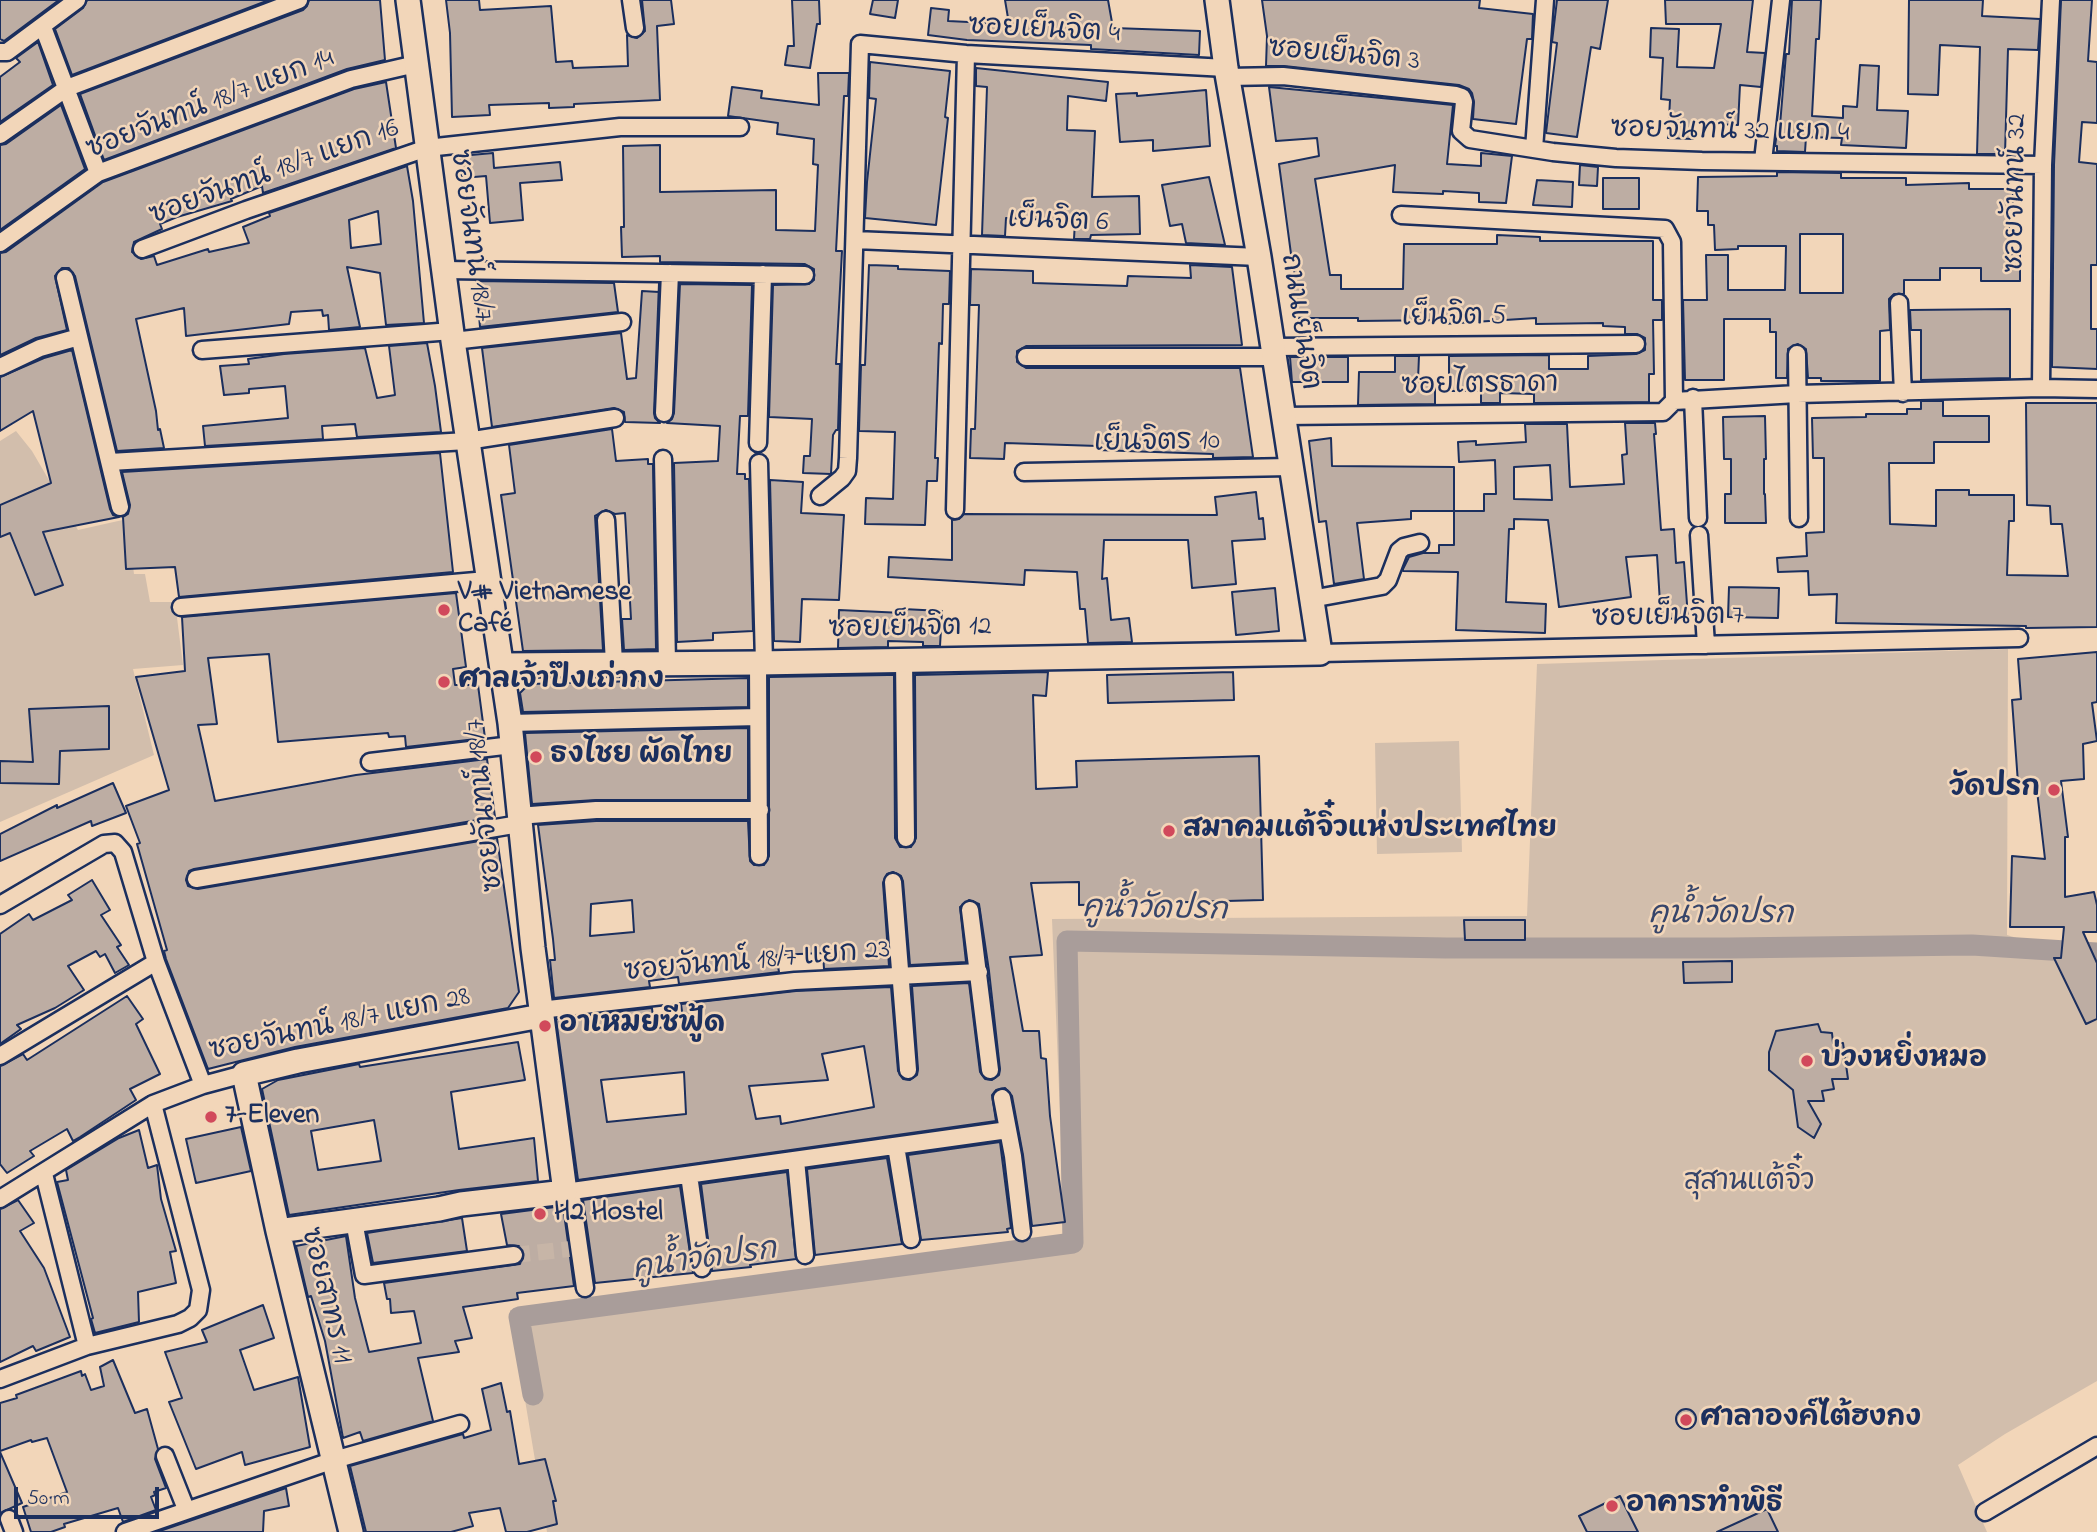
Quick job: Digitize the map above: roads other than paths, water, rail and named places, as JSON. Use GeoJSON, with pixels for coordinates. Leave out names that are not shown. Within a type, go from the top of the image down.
{"type":"FeatureCollection","features":[{"type":"Feature","properties":{"kind":"street"},"geometry":{"type":"LineString","coordinates":[[0,52],[7,52],[78,0]]}},
{"type":"Feature","properties":{"kind":"street"},"geometry":{"type":"LineString","coordinates":[[0,135],[66,88],[299,0]]}},
{"type":"Feature","properties":{"kind":"street","name":"ซอยจันทน์ 18/7"},"geometry":{"type":"LineString","coordinates":[[408,0],[467,441],[502,665],[541,1013],[568,1192]]}},
{"type":"Feature","properties":{"kind":"street"},"geometry":{"type":"LineString","coordinates":[[631,0],[635,27]]}},
{"type":"Feature","properties":{"kind":"street","name":"ถนนเย็นจิต"},"geometry":{"type":"LineString","coordinates":[[1217,0],[1320,653]]}},
{"type":"Feature","properties":{"kind":"street"},"geometry":{"type":"LineString","coordinates":[[1534,149],[1545,0]]}},
{"type":"Feature","properties":{"kind":"street"},"geometry":{"type":"LineString","coordinates":[[1763,161],[1781,0]]}},
{"type":"Feature","properties":{"kind":"street","name":"ซอยจันทน์ 32"},"geometry":{"type":"LineString","coordinates":[[2041,388],[2043,166],[2052,0]]}},
{"type":"Feature","properties":{"kind":"street"},"geometry":{"type":"LineString","coordinates":[[43,27],[98,173]]}},
{"type":"Feature","properties":{"kind":"street","name":"ซอยเย็นจิต 4"},"geometry":{"type":"LineString","coordinates":[[855,240],[860,44],[1227,73]]}},
{"type":"Feature","properties":{"kind":"street"},"geometry":{"type":"LineString","coordinates":[[955,510],[966,54]]}},
{"type":"Feature","properties":{"kind":"street","name":"ซอยจันทน์ 18/7 แยก 14"},"geometry":{"type":"LineString","coordinates":[[0,243],[98,173],[343,82],[416,64]]}},
{"type":"Feature","properties":{"kind":"street","name":"ซอยเย็นจิต 3"},"geometry":{"type":"LineString","coordinates":[[1227,73],[1283,76],[1456,94]]}},
{"type":"Feature","properties":{"kind":"street","name":"ซอยจันทน์ 32 แยก 4"},"geometry":{"type":"LineString","coordinates":[[1456,94],[1462,97],[1464,102],[1461,131],[1465,136],[1534,149],[1616,158],[2043,166]]}},
{"type":"Feature","properties":{"kind":"street","name":"ซอยจันทน์ 18/7 แยก 16"},"geometry":{"type":"LineString","coordinates":[[142,249],[427,148],[620,127],[740,127]]}},
{"type":"Feature","properties":{"kind":"street"},"geometry":{"type":"LineString","coordinates":[[1401,215],[1665,229],[1672,242],[1674,401]]}},
{"type":"Feature","properties":{"kind":"street"},"geometry":{"type":"LineString","coordinates":[[820,496],[847,471],[855,240]]}},
{"type":"Feature","properties":{"kind":"street","name":"เย็นจิต 6"},"geometry":{"type":"LineString","coordinates":[[855,240],[1259,257]]}},
{"type":"Feature","properties":{"kind":"street"},"geometry":{"type":"LineString","coordinates":[[443,270],[805,275]]}},
{"type":"Feature","properties":{"kind":"street"},"geometry":{"type":"LineString","coordinates":[[664,412],[670,273]]}},
{"type":"Feature","properties":{"kind":"street"},"geometry":{"type":"LineString","coordinates":[[758,443],[763,274]]}},
{"type":"Feature","properties":{"kind":"street"},"geometry":{"type":"LineString","coordinates":[[65,278],[120,507]]}},
{"type":"Feature","properties":{"kind":"street"},"geometry":{"type":"LineString","coordinates":[[1899,303],[1903,393]]}},
{"type":"Feature","properties":{"kind":"street"},"geometry":{"type":"LineString","coordinates":[[202,349],[453,336],[622,322]]}},
{"type":"Feature","properties":{"kind":"street"},"geometry":{"type":"LineString","coordinates":[[0,367],[40,348],[79,337]]}},
{"type":"Feature","properties":{"kind":"street","name":"เย็นจิต 5"},"geometry":{"type":"LineString","coordinates":[[1026,357],[1636,344]]}},
{"type":"Feature","properties":{"kind":"street"},"geometry":{"type":"LineString","coordinates":[[1797,354],[1799,518]]}},
{"type":"Feature","properties":{"kind":"street"},"geometry":{"type":"LineString","coordinates":[[1698,518],[1693,398],[2041,388],[2097,389]]}},
{"type":"Feature","properties":{"kind":"street","name":"ซอยไตรธาดา"},"geometry":{"type":"LineString","coordinates":[[1283,416],[1663,412],[1674,401],[1693,398]]}},
{"type":"Feature","properties":{"kind":"street"},"geometry":{"type":"LineString","coordinates":[[110,462],[467,441],[615,418]]}},
{"type":"Feature","properties":{"kind":"street"},"geometry":{"type":"LineString","coordinates":[[663,459],[667,663]]}},
{"type":"Feature","properties":{"kind":"street"},"geometry":{"type":"LineString","coordinates":[[758,856],[758,717],[761,663],[759,463]]}},
{"type":"Feature","properties":{"kind":"street","name":"เย็นจิตร 10"},"geometry":{"type":"LineString","coordinates":[[1024,472],[1290,467]]}},
{"type":"Feature","properties":{"kind":"street"},"geometry":{"type":"LineString","coordinates":[[606,520],[614,663]]}},
{"type":"Feature","properties":{"kind":"street"},"geometry":{"type":"LineString","coordinates":[[1699,535],[1706,645]]}},
{"type":"Feature","properties":{"kind":"street"},"geometry":{"type":"LineString","coordinates":[[1311,599],[1382,586],[1388,580],[1399,551],[1420,543]]}},
{"type":"Feature","properties":{"kind":"street"},"geometry":{"type":"LineString","coordinates":[[181,607],[487,580]]}},
{"type":"Feature","properties":{"kind":"street","name":"ซอยเย็นจิต 7"},"geometry":{"type":"LineString","coordinates":[[1320,653],[2018,638]]}},
{"type":"Feature","properties":{"kind":"street","name":"ซอยเย็นจิต 12"},"geometry":{"type":"LineString","coordinates":[[502,665],[1320,653]]}},
{"type":"Feature","properties":{"kind":"street"},"geometry":{"type":"LineString","coordinates":[[904,660],[906,838]]}},
{"type":"Feature","properties":{"kind":"street"},"geometry":{"type":"LineString","coordinates":[[370,762],[511,734],[758,717]]}},
{"type":"Feature","properties":{"kind":"street"},"geometry":{"type":"LineString","coordinates":[[196,879],[519,820],[596,810],[760,810]]}},
{"type":"Feature","properties":{"kind":"street"},"geometry":{"type":"LineString","coordinates":[[0,905],[104,844],[115,843],[123,852],[156,962],[203,1085]]}},
{"type":"Feature","properties":{"kind":"street"},"geometry":{"type":"LineString","coordinates":[[893,882],[908,1070]]}},
{"type":"Feature","properties":{"kind":"street"},"geometry":{"type":"LineString","coordinates":[[970,909],[990,1070]]}},
{"type":"Feature","properties":{"kind":"street"},"geometry":{"type":"LineString","coordinates":[[0,1055],[156,962]]}},
{"type":"Feature","properties":{"kind":"street","name":"ซอยจันทน์ 18/7 แยก 23"},"geometry":{"type":"LineString","coordinates":[[541,1013],[795,981],[979,972]]}},
{"type":"Feature","properties":{"kind":"street","name":"ซอยจันทน์ 18/7 แยก 28"},"geometry":{"type":"LineString","coordinates":[[0,1199],[153,1104],[203,1085],[298,1061],[541,1013]]}},
{"type":"Feature","properties":{"kind":"street","name":"ซอยสาทร 11"},"geometry":{"type":"LineString","coordinates":[[244,1074],[278,1231],[351,1532]]}},
{"type":"Feature","properties":{"kind":"street"},"geometry":{"type":"LineString","coordinates":[[1002,1098],[1013,1156],[1022,1232]]}},
{"type":"Feature","properties":{"kind":"street"},"geometry":{"type":"LineString","coordinates":[[0,1379],[87,1346],[178,1324],[198,1310],[201,1290],[153,1104]]}},
{"type":"Feature","properties":{"kind":"street"},"geometry":{"type":"LineString","coordinates":[[278,1231],[1008,1130]]}},
{"type":"Feature","properties":{"kind":"street"},"geometry":{"type":"LineString","coordinates":[[896,1146],[911,1239]]}},
{"type":"Feature","properties":{"kind":"street"},"geometry":{"type":"LineString","coordinates":[[796,1160],[805,1255]]}},
{"type":"Feature","properties":{"kind":"street"},"geometry":{"type":"LineString","coordinates":[[44,1174],[87,1346]]}},
{"type":"Feature","properties":{"kind":"street"},"geometry":{"type":"LineString","coordinates":[[690,1175],[702,1268]]}},
{"type":"Feature","properties":{"kind":"street"},"geometry":{"type":"LineString","coordinates":[[568,1192],[585,1288]]}},
{"type":"Feature","properties":{"kind":"street"},"geometry":{"type":"LineString","coordinates":[[354,1221],[364,1275],[514,1255]]}},
{"type":"Feature","properties":{"kind":"street"},"geometry":{"type":"LineString","coordinates":[[125,1532],[334,1460],[460,1424]]}},
{"type":"Feature","properties":{"kind":"street"},"geometry":{"type":"LineString","coordinates":[[1985,1512],[2097,1446]]}},
{"type":"Feature","properties":{"kind":"street"},"geometry":{"type":"LineString","coordinates":[[165,1456],[186,1509]]}},
{"type":"Feature","properties":{"kind":"waterway","name":"คูน้ำวัดปรก"},"geometry":{"type":"LineString","coordinates":[[533,1395],[519,1317],[1073,1243],[1067,941],[1446,948],[1972,945],[2097,953]]}},
{"type":"Feature","properties":{"kind":"tunnel"},"geometry":{"type":"LineString","coordinates":[[514,1255],[579,1248]]}},
{"type":"Feature","properties":{"kind":"place","name":"V# Vietnamese Café"},"geometry":{"type":"Point","coordinates":[444,610]}},
{"type":"Feature","properties":{"kind":"place","name":"ศาลเจ้าปึงเถ่ากง"},"geometry":{"type":"Point","coordinates":[444,682]}},
{"type":"Feature","properties":{"kind":"place","name":"ธงไชย ผัดไทย"},"geometry":{"type":"Point","coordinates":[536,757]}},
{"type":"Feature","properties":{"kind":"place","name":"วัดปรก"},"geometry":{"type":"Point","coordinates":[2054,790]}},
{"type":"Feature","properties":{"kind":"place","name":"สมาคมแต้จิ๋วแห่งประเทศไทย"},"geometry":{"type":"Point","coordinates":[1169,831]}},
{"type":"Feature","properties":{"kind":"place","name":"อาเหมยซีฟู้ด"},"geometry":{"type":"Point","coordinates":[545,1026]}},
{"type":"Feature","properties":{"kind":"place","name":"บ่วงหยิ่งหมอ"},"geometry":{"type":"Point","coordinates":[1807,1061]}},
{"type":"Feature","properties":{"kind":"place","name":"7-Eleven"},"geometry":{"type":"Point","coordinates":[211,1117]}},
{"type":"Feature","properties":{"kind":"place","name":"H2 Hostel"},"geometry":{"type":"Point","coordinates":[540,1214]}},
{"type":"Feature","properties":{"kind":"place","name":"ศาลาองค์ไต้ฮงกง"},"geometry":{"type":"Point","coordinates":[1686,1420]}},
{"type":"Feature","properties":{"kind":"place","name":"อาคารทำพิธี"},"geometry":{"type":"Point","coordinates":[1612,1506]}},
{"type":"Feature","properties":{"kind":"park label","name":"สุสานแต้จิ๋ว"},"geometry":{"type":"Point","coordinates":[1749,1184]}}]}
